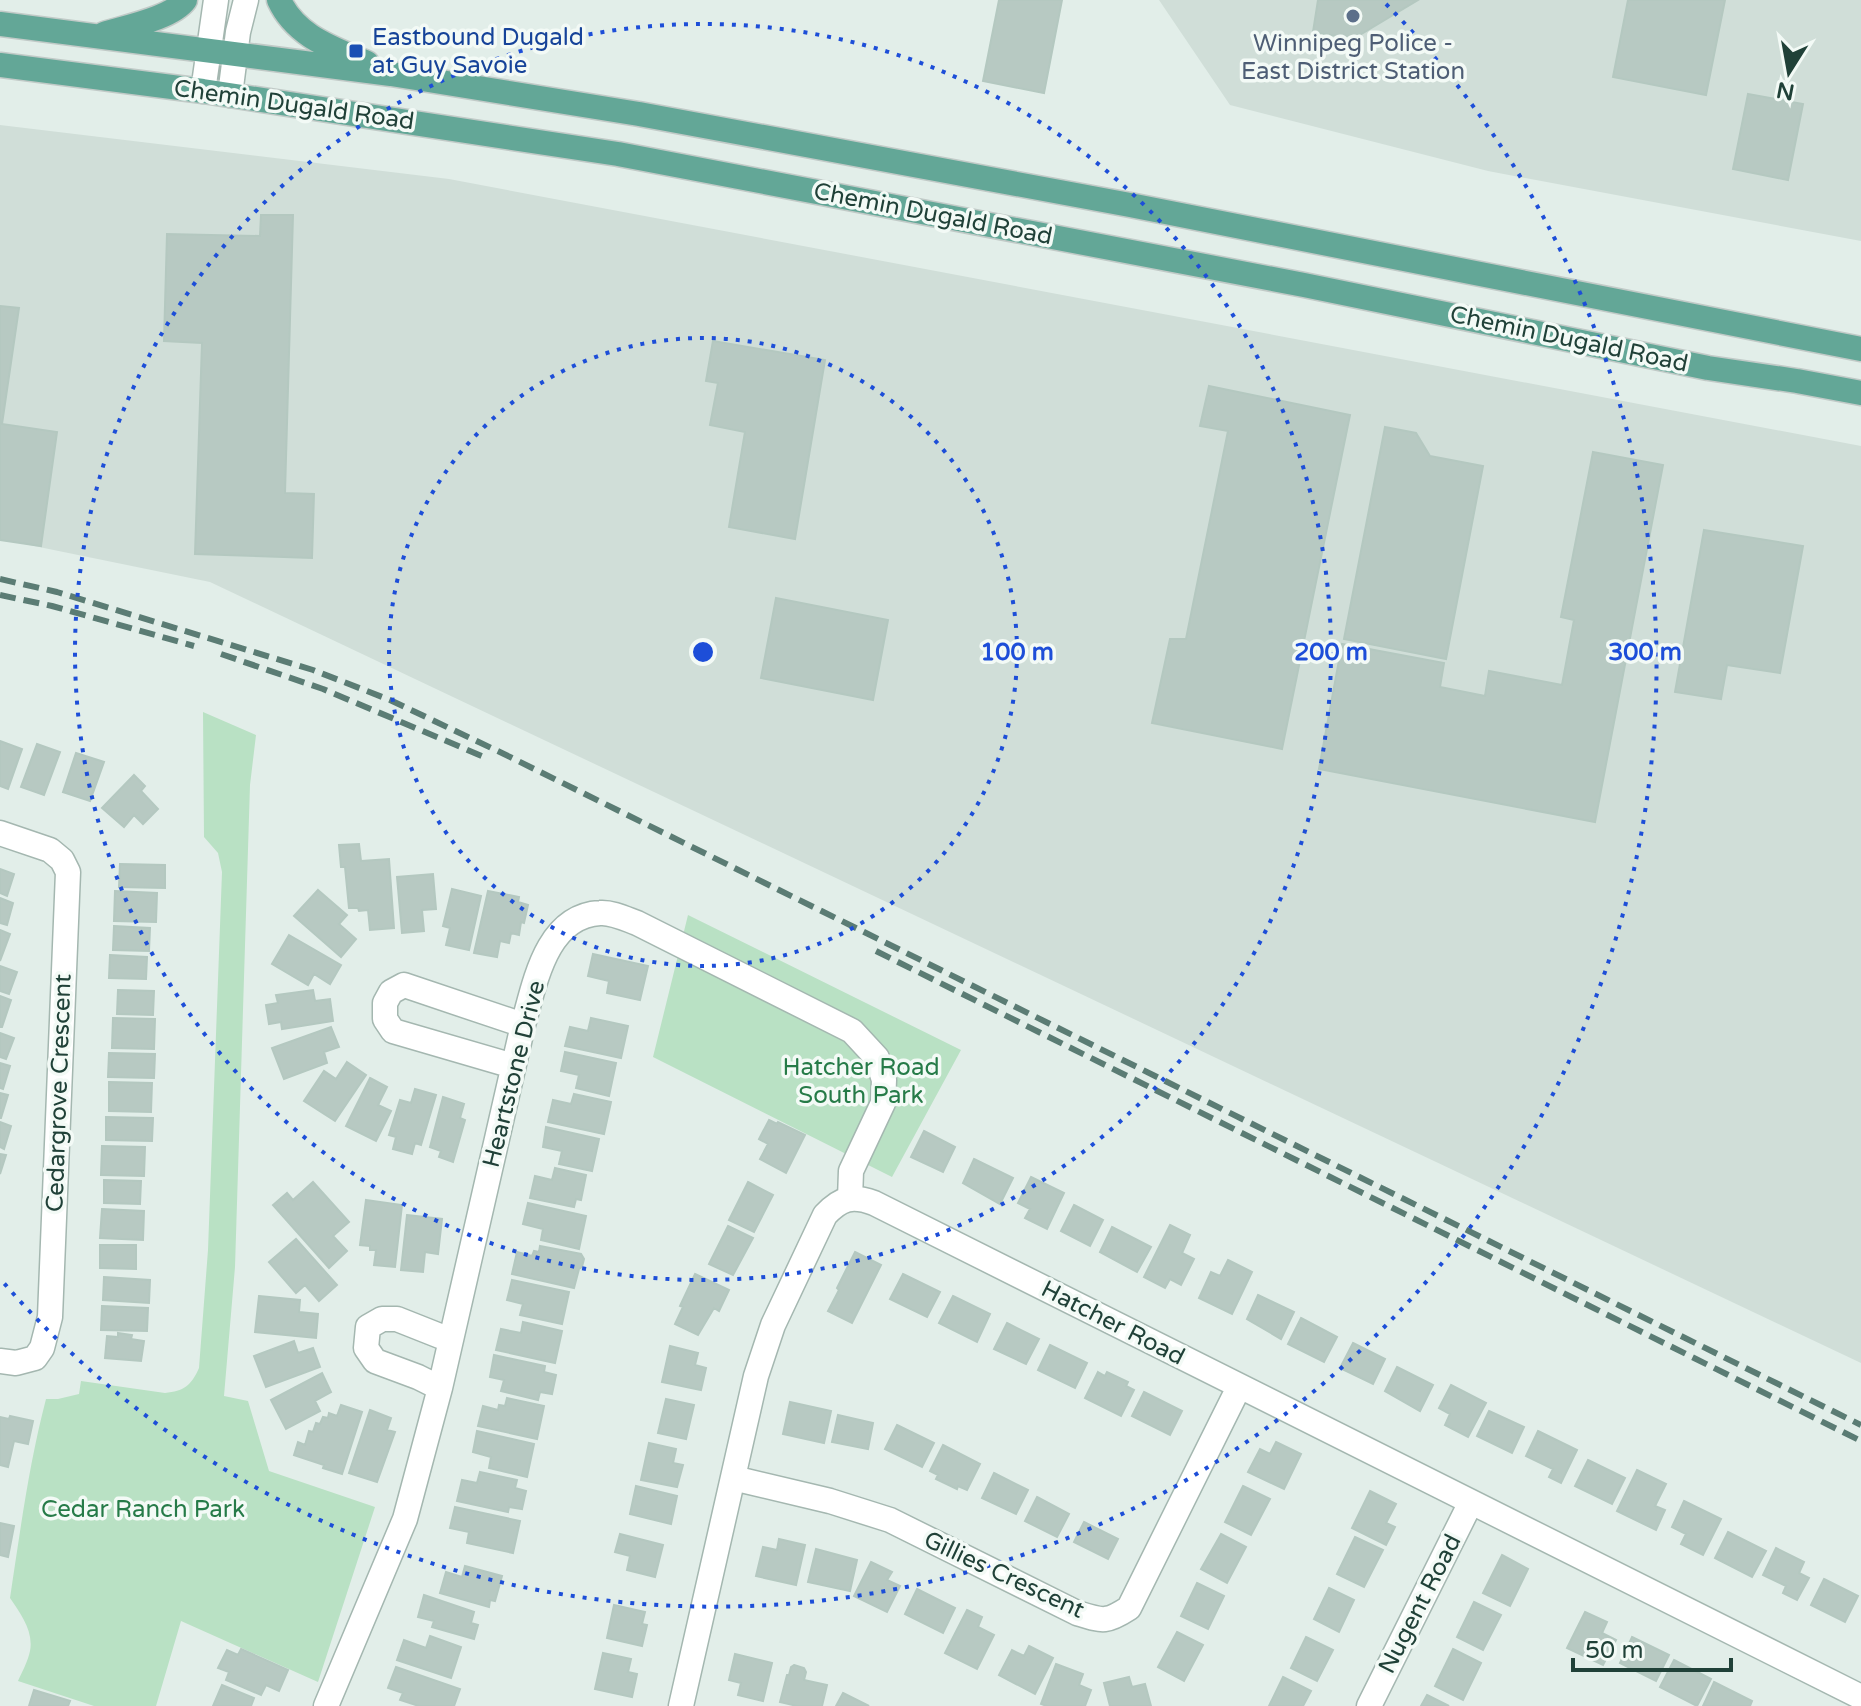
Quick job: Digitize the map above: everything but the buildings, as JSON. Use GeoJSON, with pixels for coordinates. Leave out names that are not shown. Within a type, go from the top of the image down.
{"type":"FeatureCollection","features":[{"type":"Feature","properties":{"kind":"main road"},"geometry":{"type":"LineString","coordinates":[[95,37],[179,8],[185,0]]}},
{"type":"Feature","properties":{"kind":"main road"},"geometry":{"type":"LineString","coordinates":[[279,0],[284,11],[309,37],[391,74]]}},
{"type":"Feature","properties":{"kind":"main road","name":"Chemin Dugald Road"},"geometry":{"type":"LineString","coordinates":[[0,24],[391,74],[639,114],[1130,205],[1861,349]]}},
{"type":"Feature","properties":{"kind":"main road","name":"Chemin Dugald Road"},"geometry":{"type":"LineString","coordinates":[[0,65],[203,91],[618,154],[1319,288],[1708,368],[1861,393]]}},
{"type":"Feature","properties":{"kind":"street"},"geometry":{"type":"LineString","coordinates":[[203,91],[216,0]]}},
{"type":"Feature","properties":{"kind":"street"},"geometry":{"type":"LineString","coordinates":[[230,95],[246,0]]}},
{"type":"Feature","properties":{"kind":"street","name":"Cedargrove Crescent"},"geometry":{"type":"LineString","coordinates":[[0,833],[50,850],[62,860],[68,872],[50,1317],[42,1348],[35,1358],[16,1363],[0,1361]]}},
{"type":"Feature","properties":{"kind":"street","name":"Heartstone Drive"},"geometry":{"type":"LineString","coordinates":[[326,1706],[401,1529],[440,1388],[523,1025],[537,977],[551,945],[566,926],[602,913],[637,923],[852,1031],[877,1058],[884,1080],[883,1103],[851,1171],[850,1199]]}},
{"type":"Feature","properties":{"kind":"street"},"geometry":{"type":"LineString","coordinates":[[513,1066],[393,1031],[385,1019],[385,1003],[391,992],[404,985],[523,1025]]}},
{"type":"Feature","properties":{"kind":"street","name":"Hatcher Road"},"geometry":{"type":"LineString","coordinates":[[850,1199],[860,1198],[874,1203],[1861,1697]]}},
{"type":"Feature","properties":{"kind":"street"},"geometry":{"type":"LineString","coordinates":[[681,1706],[756,1376],[773,1325],[825,1215],[836,1204],[850,1199]]}},
{"type":"Feature","properties":{"kind":"street"},"geometry":{"type":"LineString","coordinates":[[440,1388],[375,1361],[366,1348],[368,1327],[382,1319],[397,1319],[450,1340]]}},
{"type":"Feature","properties":{"kind":"street","name":"Gillies Crescent"},"geometry":{"type":"LineString","coordinates":[[733,1478],[830,1501],[890,1520],[1077,1613],[1099,1620],[1113,1619],[1129,1608],[1239,1387]]}},
{"type":"Feature","properties":{"kind":"street","name":"Nugent Road"},"geometry":{"type":"LineString","coordinates":[[1369,1706],[1471,1502]]}},
{"type":"Feature","properties":{"kind":"shaded area"},"geometry":{"type":"Polygon","coordinates":[[[1159,0],[1861,0],[1861,241],[1488,171],[1230,105],[1159,0]]]}},
{"type":"Feature","properties":{"kind":"shaded area"},"geometry":{"type":"Polygon","coordinates":[[[0,125],[449,179],[1861,446],[1861,1363],[210,582],[0,539],[0,125]]]}},
{"type":"Feature","properties":{"kind":"green space","name":"Cedar Ranch Park"},"geometry":{"type":"Polygon","coordinates":[[[203,712],[256,735],[250,785],[235,1267],[224,1396],[248,1401],[269,1471],[375,1507],[318,1682],[181,1621],[156,1706],[94,1706],[18,1681],[31,1644],[25,1623],[10,1598],[30,1473],[46,1399],[79,1394],[81,1381],[172,1392],[186,1386],[199,1368],[208,1250],[222,872],[218,853],[204,837],[203,712]]]}},
{"type":"Feature","properties":{"kind":"green space","name":"Hatcher Road South Park"},"geometry":{"type":"Polygon","coordinates":[[[688,915],[961,1050],[892,1177],[653,1057],[688,915]]]}},
{"type":"Feature","properties":{"kind":"railway"},"geometry":{"type":"LineString","coordinates":[[0,579],[57,592],[313,670],[390,700],[1861,1425]]}},
{"type":"Feature","properties":{"kind":"railway"},"geometry":{"type":"LineString","coordinates":[[0,595],[52,606],[194,646]]}},
{"type":"Feature","properties":{"kind":"railway"},"geometry":{"type":"LineString","coordinates":[[221,654],[323,689],[489,759]]}},
{"type":"Feature","properties":{"kind":"railway"},"geometry":{"type":"LineString","coordinates":[[876,951],[1861,1441]]}},
{"type":"Feature","properties":{"kind":"place","name":"Winnipeg Police - East District Station"},"geometry":{"type":"Point","coordinates":[1353,16]}},
{"type":"Feature","properties":{"kind":"place","name":"Eastbound Dugald at Guy Savoie"},"geometry":{"type":"Point","coordinates":[356,51]}}]}
